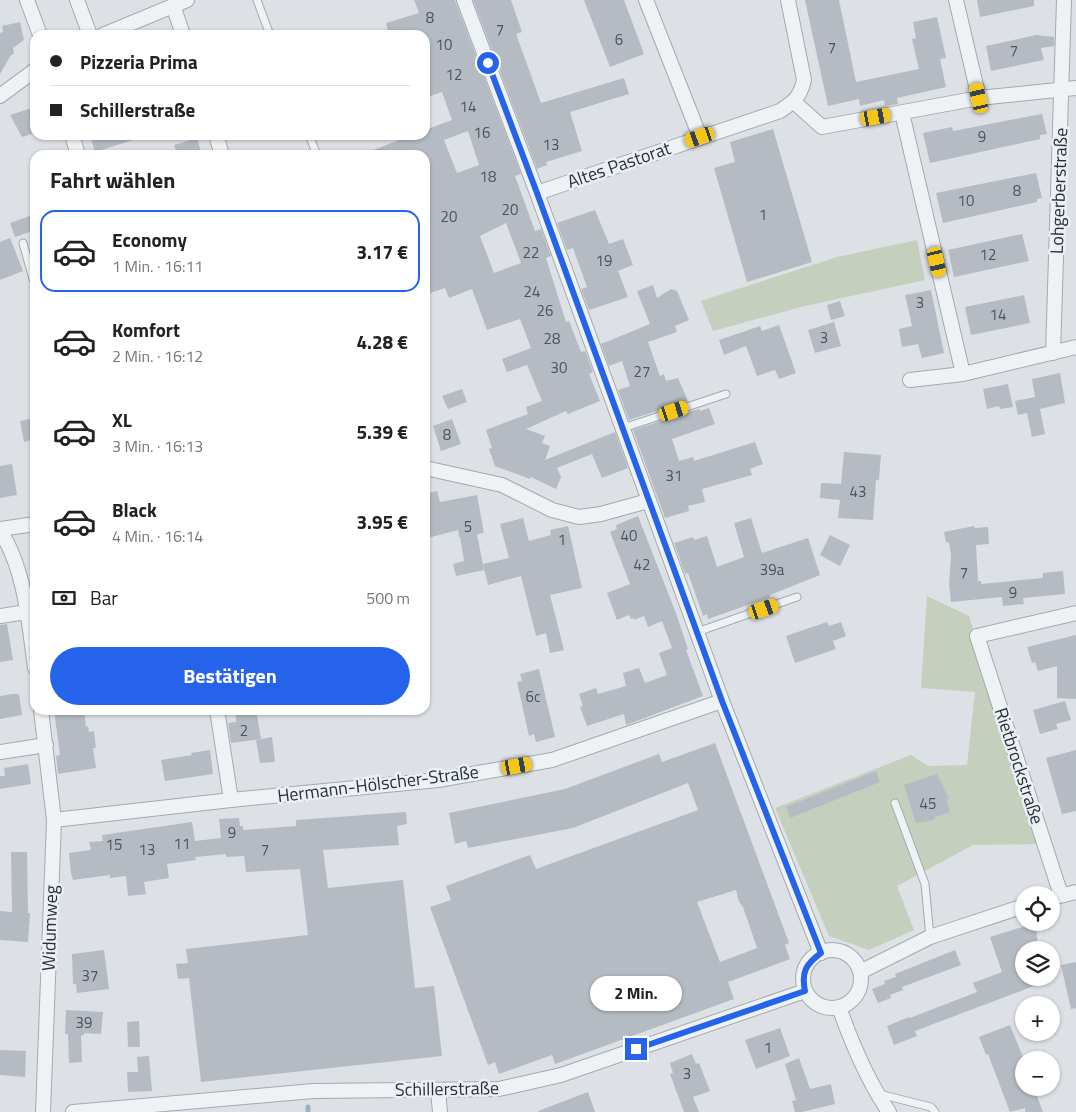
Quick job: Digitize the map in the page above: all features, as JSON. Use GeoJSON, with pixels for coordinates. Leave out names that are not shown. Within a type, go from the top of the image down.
{"type":"FeatureCollection","features":[{"type":"Feature","properties":{"kind":"street"},"geometry":{"type":"LineString","coordinates":[[27,0],[38,30]]}},
{"type":"Feature","properties":{"kind":"street"},"geometry":{"type":"LineString","coordinates":[[77,0],[88,30]]}},
{"type":"Feature","properties":{"kind":"street"},"geometry":{"type":"LineString","coordinates":[[115,30],[187,0]]}},
{"type":"Feature","properties":{"kind":"street"},"geometry":{"type":"LineString","coordinates":[[464,0],[537,193],[722,701],[821,953]]}},
{"type":"Feature","properties":{"kind":"street"},"geometry":{"type":"LineString","coordinates":[[646,0],[700,137]]}},
{"type":"Feature","properties":{"kind":"street"},"geometry":{"type":"LineString","coordinates":[[788,0],[804,80],[801,93],[794,102],[822,127],[979,98],[1069,88]]}},
{"type":"Feature","properties":{"kind":"street"},"geometry":{"type":"LineString","coordinates":[[956,0],[979,98]]}},
{"type":"Feature","properties":{"kind":"street","name":"Lohgerberstraße"},"geometry":{"type":"LineString","coordinates":[[1054,353],[1069,88],[1064,0]]}},
{"type":"Feature","properties":{"kind":"street"},"geometry":{"type":"LineString","coordinates":[[173,6],[181,30]]}},
{"type":"Feature","properties":{"kind":"street"},"geometry":{"type":"LineString","coordinates":[[0,96],[30,74]]}},
{"type":"Feature","properties":{"kind":"street","name":"Altes Pastorat"},"geometry":{"type":"LineString","coordinates":[[537,193],[780,111],[794,102]]}},
{"type":"Feature","properties":{"kind":"street"},"geometry":{"type":"LineString","coordinates":[[902,112],[963,374]]}},
{"type":"Feature","properties":{"kind":"street"},"geometry":{"type":"LineString","coordinates":[[910,380],[963,374],[1076,347]]}},
{"type":"Feature","properties":{"kind":"street"},"geometry":{"type":"LineString","coordinates":[[430,469],[502,485],[552,510],[579,517],[601,514],[648,501]]}},
{"type":"Feature","properties":{"kind":"street"},"geometry":{"type":"LineString","coordinates":[[30,525],[0,530],[8,544],[16,567],[30,633]]}},
{"type":"Feature","properties":{"kind":"street"},"geometry":{"type":"LineString","coordinates":[[0,616],[27,612]]}},
{"type":"Feature","properties":{"kind":"street","name":"Rietbrockstraße"},"geometry":{"type":"LineString","coordinates":[[1053,886],[978,636],[1076,613]]}},
{"type":"Feature","properties":{"kind":"street","name":"Hermann-Hölscher-Straße"},"geometry":{"type":"LineString","coordinates":[[54,820],[231,800],[438,780],[464,773],[552,760],[722,701]]}},
{"type":"Feature","properties":{"kind":"street","name":"Widumweg"},"geometry":{"type":"LineString","coordinates":[[42,715],[54,820],[43,1112]]}},
{"type":"Feature","properties":{"kind":"street"},"geometry":{"type":"LineString","coordinates":[[218,715],[231,800]]}},
{"type":"Feature","properties":{"kind":"street"},"geometry":{"type":"LineString","coordinates":[[0,752],[46,745]]}},
{"type":"Feature","properties":{"kind":"street"},"geometry":{"type":"LineString","coordinates":[[1060,896],[1076,892]]}},
{"type":"Feature","properties":{"kind":"street"},"geometry":{"type":"LineString","coordinates":[[860,972],[930,937],[1015,909]]}},
{"type":"Feature","properties":{"kind":"street"},"geometry":{"type":"LineString","coordinates":[[830,950],[845,953],[853,959],[860,972],[861,982],[857,995],[850,1002],[840,1007],[830,1008],[820,1005],[811,999],[805,991],[803,981],[805,970],[810,961],[821,953],[830,950]]}},
{"type":"Feature","properties":{"kind":"street","name":"Schillerstraße"},"geometry":{"type":"LineString","coordinates":[[73,1112],[312,1091],[499,1089],[561,1076],[805,991]]}},
{"type":"Feature","properties":{"kind":"street"},"geometry":{"type":"LineString","coordinates":[[840,1007],[848,1034],[876,1094],[889,1112]]}},
{"type":"Feature","properties":{"kind":"street"},"geometry":{"type":"LineString","coordinates":[[438,1090],[440,1112]]}},
{"type":"Feature","properties":{"kind":"lane"},"geometry":{"type":"LineString","coordinates":[[257,0],[268,30]]}},
{"type":"Feature","properties":{"kind":"lane"},"geometry":{"type":"LineString","coordinates":[[23,242],[30,268]]}},
{"type":"Feature","properties":{"kind":"lane"},"geometry":{"type":"LineString","coordinates":[[623,428],[726,394]]}},
{"type":"Feature","properties":{"kind":"lane"},"geometry":{"type":"LineString","coordinates":[[697,632],[797,597]]}},
{"type":"Feature","properties":{"kind":"lane"},"geometry":{"type":"LineString","coordinates":[[895,803],[925,884],[930,937]]}},
{"type":"Feature","properties":{"kind":"lane"},"geometry":{"type":"LineString","coordinates":[[876,1094],[931,1107],[935,1112]]}},
{"type":"Feature","properties":{"kind":"green space"},"geometry":{"type":"Polygon","coordinates":[[[917,240],[925,280],[801,307],[713,331],[701,301],[837,257],[917,240]]]}},
{"type":"Feature","properties":{"kind":"green space"},"geometry":{"type":"Polygon","coordinates":[[[927,596],[969,616],[1042,844],[973,845],[897,886],[914,930],[869,950],[829,936],[775,808],[911,755],[928,766],[967,765],[975,692],[921,688],[927,596]]]}},
{"type":"Feature","properties":{"kind":"building"},"geometry":{"type":"Polygon","coordinates":[[[414,0],[455,0],[521,174],[515,176],[535,231],[541,229],[551,256],[546,258],[566,322],[569,321],[581,352],[585,351],[593,372],[589,374],[600,401],[568,414],[566,411],[526,429],[545,436],[542,443],[550,446],[545,460],[615,432],[628,468],[602,478],[592,454],[557,468],[561,477],[556,489],[531,477],[530,479],[495,466],[489,449],[492,448],[486,430],[528,414],[526,407],[542,401],[527,365],[507,372],[502,359],[531,348],[520,319],[487,330],[472,289],[449,298],[445,288],[430,293],[430,150],[373,150],[399,140],[430,140],[430,128],[452,120],[442,92],[430,96],[430,30],[388,30],[386,23],[419,13],[414,0]],[[468,131],[444,140],[457,173],[479,165],[468,131]],[[506,223],[480,236],[494,273],[521,263],[506,223]]]}},
{"type":"Feature","properties":{"kind":"building"},"geometry":{"type":"Polygon","coordinates":[[[473,0],[511,0],[522,32],[516,34],[541,103],[624,78],[629,94],[570,112],[582,151],[546,162],[547,165],[537,169],[473,0]]]}},
{"type":"Feature","properties":{"kind":"building"},"geometry":{"type":"Polygon","coordinates":[[[584,0],[624,0],[644,54],[610,67],[584,0]]]}},
{"type":"Feature","properties":{"kind":"building"},"geometry":{"type":"Polygon","coordinates":[[[805,0],[839,0],[856,82],[919,69],[912,39],[916,38],[913,22],[937,17],[946,58],[940,59],[946,87],[897,98],[898,104],[885,106],[884,100],[860,106],[859,99],[828,106],[805,0]]]}},
{"type":"Feature","properties":{"kind":"building"},"geometry":{"type":"Polygon","coordinates":[[[977,0],[1034,0],[1034,6],[980,17],[977,0]]]}},
{"type":"Feature","properties":{"kind":"building"},"geometry":{"type":"Polygon","coordinates":[[[20,22],[24,40],[13,48],[14,54],[11,55],[0,74],[0,33],[3,32],[2,26],[20,22]]]}},
{"type":"Feature","properties":{"kind":"building"},"geometry":{"type":"Polygon","coordinates":[[[1036,35],[1054,37],[1054,46],[1041,48],[1044,60],[991,71],[986,46],[1036,35]]]}},
{"type":"Feature","properties":{"kind":"building"},"geometry":{"type":"Polygon","coordinates":[[[30,109],[30,135],[22,137],[10,115],[30,109]]]}},
{"type":"Feature","properties":{"kind":"building"},"geometry":{"type":"Polygon","coordinates":[[[1042,114],[1047,134],[1040,135],[1040,139],[930,163],[923,133],[952,127],[953,131],[1042,114]]]}},
{"type":"Feature","properties":{"kind":"building"},"geometry":{"type":"Polygon","coordinates":[[[773,129],[812,262],[747,282],[714,168],[735,162],[730,142],[773,129]]]}},
{"type":"Feature","properties":{"kind":"building"},"geometry":{"type":"Polygon","coordinates":[[[91,140],[133,140],[101,150],[94,150],[91,140]]]}},
{"type":"Feature","properties":{"kind":"building"},"geometry":{"type":"Polygon","coordinates":[[[198,140],[201,150],[176,150],[174,145],[198,140]]]}},
{"type":"Feature","properties":{"kind":"building"},"geometry":{"type":"Polygon","coordinates":[[[1036,173],[1042,198],[1037,199],[1037,202],[943,223],[936,193],[1036,173]]]}},
{"type":"Feature","properties":{"kind":"building"},"geometry":{"type":"Polygon","coordinates":[[[595,210],[609,244],[623,239],[633,265],[618,271],[628,297],[589,310],[581,289],[587,287],[573,248],[567,250],[557,223],[595,210]]]}},
{"type":"Feature","properties":{"kind":"building"},"geometry":{"type":"Polygon","coordinates":[[[30,216],[30,232],[15,237],[10,223],[30,216]]]}},
{"type":"Feature","properties":{"kind":"building"},"geometry":{"type":"Polygon","coordinates":[[[1022,234],[1029,261],[954,277],[948,250],[1022,234]]]}},
{"type":"Feature","properties":{"kind":"building"},"geometry":{"type":"Polygon","coordinates":[[[10,238],[23,271],[0,280],[0,242],[10,238]]]}},
{"type":"Feature","properties":{"kind":"building"},"geometry":{"type":"Polygon","coordinates":[[[653,285],[657,298],[671,289],[677,291],[689,320],[675,326],[677,332],[648,342],[660,376],[664,374],[666,381],[678,378],[688,401],[629,420],[618,390],[630,386],[622,361],[609,366],[601,344],[650,324],[637,291],[653,285]]]}},
{"type":"Feature","properties":{"kind":"building"},"geometry":{"type":"Polygon","coordinates":[[[931,290],[944,353],[922,358],[918,344],[902,347],[899,329],[912,326],[905,295],[931,290]]]}},
{"type":"Feature","properties":{"kind":"building"},"geometry":{"type":"Polygon","coordinates":[[[1024,295],[1030,323],[971,335],[965,307],[1024,295]]]}},
{"type":"Feature","properties":{"kind":"building"},"geometry":{"type":"Polygon","coordinates":[[[840,301],[845,316],[831,320],[827,305],[840,301]]]}},
{"type":"Feature","properties":{"kind":"building"},"geometry":{"type":"Polygon","coordinates":[[[834,322],[841,346],[815,353],[808,330],[834,322]]]}},
{"type":"Feature","properties":{"kind":"building"},"geometry":{"type":"Polygon","coordinates":[[[779,325],[796,373],[779,379],[775,370],[757,376],[746,346],[724,355],[719,340],[760,326],[762,331],[779,325]]]}},
{"type":"Feature","properties":{"kind":"building"},"geometry":{"type":"Polygon","coordinates":[[[1060,373],[1065,403],[1040,409],[1045,434],[1032,437],[1027,413],[1018,415],[1015,401],[1035,397],[1032,379],[1060,373]]]}},
{"type":"Feature","properties":{"kind":"building"},"geometry":{"type":"Polygon","coordinates":[[[1008,384],[1013,407],[1000,409],[999,406],[987,409],[983,389],[1008,384]]]}},
{"type":"Feature","properties":{"kind":"building"},"geometry":{"type":"Polygon","coordinates":[[[462,389],[467,402],[448,409],[442,396],[462,389]]]}},
{"type":"Feature","properties":{"kind":"building"},"geometry":{"type":"Polygon","coordinates":[[[709,408],[715,424],[672,439],[679,461],[693,457],[694,461],[755,442],[763,464],[750,469],[752,475],[702,489],[705,502],[688,506],[689,511],[665,518],[633,430],[692,411],[709,408]]]}},
{"type":"Feature","properties":{"kind":"building"},"geometry":{"type":"Polygon","coordinates":[[[30,419],[30,440],[24,442],[20,421],[30,419]]]}},
{"type":"Feature","properties":{"kind":"building"},"geometry":{"type":"Polygon","coordinates":[[[452,419],[461,444],[441,451],[433,426],[452,419]]]}},
{"type":"Feature","properties":{"kind":"building"},"geometry":{"type":"Polygon","coordinates":[[[844,452],[881,455],[879,480],[876,480],[873,520],[838,518],[840,500],[820,498],[821,483],[841,484],[844,452]]]}},
{"type":"Feature","properties":{"kind":"building"},"geometry":{"type":"Polygon","coordinates":[[[12,464],[17,495],[0,498],[0,466],[12,464]]]}},
{"type":"Feature","properties":{"kind":"building"},"geometry":{"type":"Polygon","coordinates":[[[437,491],[440,502],[477,495],[484,533],[477,534],[484,570],[456,576],[453,564],[464,561],[458,530],[430,537],[430,493],[437,491]]]}},
{"type":"Feature","properties":{"kind":"building"},"geometry":{"type":"Polygon","coordinates":[[[638,516],[677,616],[688,649],[686,650],[703,696],[626,725],[624,714],[587,726],[580,707],[583,706],[579,694],[596,688],[598,694],[626,686],[623,673],[639,668],[645,683],[667,675],[659,653],[672,648],[662,621],[648,627],[644,616],[634,620],[629,615],[617,620],[607,593],[630,584],[610,532],[617,529],[616,525],[638,516]]]}},
{"type":"Feature","properties":{"kind":"building"},"geometry":{"type":"Polygon","coordinates":[[[523,518],[529,541],[551,535],[550,530],[568,526],[582,588],[550,595],[564,650],[550,653],[546,633],[536,636],[521,576],[488,585],[483,564],[509,558],[500,524],[523,518]]]}},
{"type":"Feature","properties":{"kind":"building"},"geometry":{"type":"Polygon","coordinates":[[[751,518],[762,553],[808,538],[820,575],[770,595],[770,597],[708,619],[707,614],[703,616],[688,573],[685,574],[674,543],[693,537],[694,540],[707,536],[717,567],[744,557],[734,523],[751,518]]]}},
{"type":"Feature","properties":{"kind":"building"},"geometry":{"type":"Polygon","coordinates":[[[974,526],[975,528],[988,527],[989,544],[976,545],[978,581],[981,581],[981,584],[1043,578],[1043,573],[1063,571],[1065,594],[1023,598],[1024,604],[1003,606],[1002,597],[951,602],[949,584],[951,555],[949,543],[946,542],[944,532],[974,526]]]}},
{"type":"Feature","properties":{"kind":"building"},"geometry":{"type":"Polygon","coordinates":[[[830,535],[850,545],[840,566],[820,555],[830,535]]]}},
{"type":"Feature","properties":{"kind":"building"},"geometry":{"type":"Polygon","coordinates":[[[827,622],[829,626],[841,622],[846,636],[833,641],[836,649],[795,663],[786,636],[827,622]]]}},
{"type":"Feature","properties":{"kind":"building"},"geometry":{"type":"Polygon","coordinates":[[[7,624],[13,660],[0,662],[0,625],[7,624]]]}},
{"type":"Feature","properties":{"kind":"building"},"geometry":{"type":"Polygon","coordinates":[[[1076,635],[1076,699],[1057,698],[1057,666],[1038,671],[1035,662],[1032,663],[1027,647],[1076,635]]]}},
{"type":"Feature","properties":{"kind":"building"},"geometry":{"type":"Polygon","coordinates":[[[539,669],[555,737],[536,742],[534,734],[529,736],[517,682],[522,681],[520,674],[539,669]]]}},
{"type":"Feature","properties":{"kind":"building"},"geometry":{"type":"Polygon","coordinates":[[[19,694],[22,715],[0,719],[0,696],[19,694]]]}},
{"type":"Feature","properties":{"kind":"building"},"geometry":{"type":"Polygon","coordinates":[[[1065,701],[1071,720],[1056,724],[1058,729],[1040,734],[1033,710],[1065,701]]]}},
{"type":"Feature","properties":{"kind":"building"},"geometry":{"type":"Polygon","coordinates":[[[55,715],[85,715],[86,727],[88,726],[89,732],[94,731],[96,748],[93,748],[96,768],[58,774],[56,756],[60,755],[55,715]]]}},
{"type":"Feature","properties":{"kind":"building"},"geometry":{"type":"Polygon","coordinates":[[[235,715],[257,715],[261,739],[231,743],[228,723],[236,722],[235,715]]]}},
{"type":"Feature","properties":{"kind":"building"},"geometry":{"type":"Polygon","coordinates":[[[272,737],[275,762],[260,763],[256,740],[272,737]]]}},
{"type":"Feature","properties":{"kind":"building"},"geometry":{"type":"Polygon","coordinates":[[[715,743],[789,943],[785,945],[790,959],[728,982],[734,999],[555,1064],[552,1055],[499,1074],[495,1062],[488,1065],[430,907],[451,900],[446,886],[530,855],[536,869],[698,810],[688,783],[573,828],[468,848],[466,841],[455,844],[449,813],[565,789],[659,754],[662,762],[715,743]],[[736,890],[697,902],[720,962],[757,948],[743,907],[739,902],[736,890]]]}},
{"type":"Feature","properties":{"kind":"building"},"geometry":{"type":"Polygon","coordinates":[[[210,750],[213,774],[165,781],[161,760],[210,750]]]}},
{"type":"Feature","properties":{"kind":"building"},"geometry":{"type":"Polygon","coordinates":[[[1076,750],[1076,811],[1062,814],[1046,758],[1076,750]]]}},
{"type":"Feature","properties":{"kind":"building"},"geometry":{"type":"Polygon","coordinates":[[[28,764],[31,784],[0,789],[0,776],[5,776],[4,768],[28,764]]]}},
{"type":"Feature","properties":{"kind":"building"},"geometry":{"type":"Polygon","coordinates":[[[876,771],[880,782],[790,818],[786,807],[876,771]]]}},
{"type":"Feature","properties":{"kind":"building"},"geometry":{"type":"Polygon","coordinates":[[[937,774],[949,799],[946,799],[950,812],[929,821],[916,823],[904,785],[937,774]]]}},
{"type":"Feature","properties":{"kind":"building"},"geometry":{"type":"Polygon","coordinates":[[[406,812],[407,824],[397,826],[399,845],[323,850],[328,888],[403,880],[415,988],[434,986],[442,1056],[201,1082],[189,978],[178,979],[176,964],[188,963],[186,949],[308,935],[300,869],[246,872],[244,856],[226,857],[226,854],[195,857],[196,860],[167,864],[169,878],[144,882],[146,894],[128,896],[126,876],[110,878],[110,875],[73,880],[71,873],[69,853],[91,850],[89,842],[103,841],[102,835],[192,822],[195,841],[221,838],[219,819],[239,818],[240,826],[243,826],[243,830],[296,826],[296,820],[406,812]]]}},
{"type":"Feature","properties":{"kind":"building"},"geometry":{"type":"Polygon","coordinates":[[[11,852],[27,852],[28,913],[30,913],[28,942],[0,940],[0,911],[12,912],[11,852]]]}},
{"type":"Feature","properties":{"kind":"building"},"geometry":{"type":"Polygon","coordinates":[[[1015,929],[1015,931],[1036,931],[1038,941],[1015,941],[1015,986],[1034,986],[915,1031],[917,1036],[894,1045],[887,1026],[977,992],[973,983],[1002,972],[990,937],[1015,929]]]}},
{"type":"Feature","properties":{"kind":"building"},"geometry":{"type":"Polygon","coordinates":[[[104,950],[109,989],[77,993],[76,984],[73,984],[72,954],[104,950]]]}},
{"type":"Feature","properties":{"kind":"building"},"geometry":{"type":"Polygon","coordinates":[[[955,950],[961,965],[902,987],[903,990],[890,995],[891,998],[878,1003],[872,989],[885,984],[884,981],[896,977],[895,974],[955,950]]]}},
{"type":"Feature","properties":{"kind":"building"},"geometry":{"type":"Polygon","coordinates":[[[1076,962],[1076,1008],[1071,1009],[1061,965],[1076,962]]]}},
{"type":"Feature","properties":{"kind":"building"},"geometry":{"type":"Polygon","coordinates":[[[66,1010],[103,1012],[101,1034],[84,1033],[84,1035],[81,1035],[82,1062],[69,1063],[68,1034],[65,1034],[66,1010]]]}},
{"type":"Feature","properties":{"kind":"building"},"geometry":{"type":"Polygon","coordinates":[[[139,1021],[140,1047],[128,1047],[127,1022],[139,1021]]]}},
{"type":"Feature","properties":{"kind":"building"},"geometry":{"type":"Polygon","coordinates":[[[1010,1025],[1020,1051],[1015,1051],[1015,1096],[1037,1096],[1043,1112],[1025,1112],[1025,1108],[1010,1112],[988,1054],[986,1055],[979,1037],[1010,1025]]]}},
{"type":"Feature","properties":{"kind":"building"},"geometry":{"type":"Polygon","coordinates":[[[780,1028],[790,1056],[756,1069],[745,1040],[780,1028]]]}},
{"type":"Feature","properties":{"kind":"building"},"geometry":{"type":"Polygon","coordinates":[[[0,1050],[26,1051],[25,1077],[0,1075],[0,1050]]]}},
{"type":"Feature","properties":{"kind":"building"},"geometry":{"type":"Polygon","coordinates":[[[692,1054],[696,1064],[699,1063],[710,1091],[693,1097],[699,1112],[684,1112],[670,1074],[673,1073],[670,1063],[692,1054]]]}},
{"type":"Feature","properties":{"kind":"building"},"geometry":{"type":"Polygon","coordinates":[[[149,1056],[152,1091],[128,1092],[127,1072],[138,1072],[137,1057],[149,1056]]]}},
{"type":"Feature","properties":{"kind":"building"},"geometry":{"type":"Polygon","coordinates":[[[799,1058],[810,1089],[831,1084],[835,1104],[795,1112],[792,1101],[796,1100],[785,1064],[799,1058]]]}},
{"type":"Feature","properties":{"kind":"building"},"geometry":{"type":"Polygon","coordinates":[[[588,1092],[595,1112],[538,1111],[588,1092]]]}},
{"type":"Feature","properties":{"kind":"waterway"},"geometry":{"type":"LineString","coordinates":[[308,1107],[308,1112]]}},
{"type":"Feature","properties":{"kind":"route"},"geometry":{"type":"LineString","coordinates":[[488,63],[722,701],[821,953],[810,961],[805,970],[803,981],[805,991],[636,1049]]}}]}
